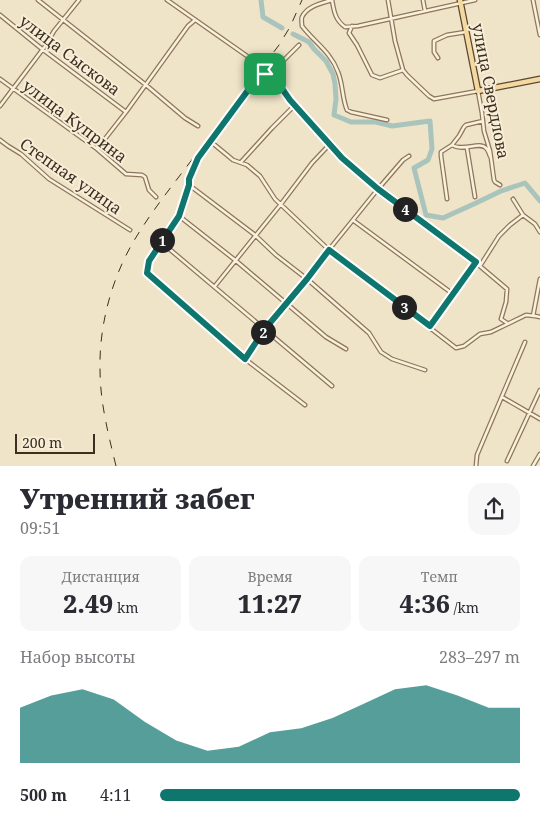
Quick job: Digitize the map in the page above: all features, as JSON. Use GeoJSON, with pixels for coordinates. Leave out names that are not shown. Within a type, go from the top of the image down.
{"type":"FeatureCollection","features":[{"type":"Feature","properties":{"kind":"main road","name":"улица Свердлова"},"geometry":{"type":"LineString","coordinates":[[461,2],[478,91]]}},
{"type":"Feature","properties":{"kind":"main road"},"geometry":{"type":"LineString","coordinates":[[478,91],[540,79]]}},
{"type":"Feature","properties":{"kind":"street"},"geometry":{"type":"LineString","coordinates":[[38,0],[185,118],[198,126]]}},
{"type":"Feature","properties":{"kind":"street"},"geometry":{"type":"LineString","coordinates":[[0,106],[54,31],[79,0]]}},
{"type":"Feature","properties":{"kind":"street"},"geometry":{"type":"LineString","coordinates":[[167,0],[247,56]]}},
{"type":"Feature","properties":{"kind":"street"},"geometry":{"type":"LineString","coordinates":[[387,120],[347,110],[336,66],[302,26],[302,18],[306,12],[312,7],[332,0],[335,15],[339,23],[345,27],[475,0]]}},
{"type":"Feature","properties":{"kind":"street"},"geometry":{"type":"LineString","coordinates":[[388,0],[395,42],[403,70],[407,76],[434,99],[478,91]]}},
{"type":"Feature","properties":{"kind":"street"},"geometry":{"type":"LineString","coordinates":[[423,0],[425,11]]}},
{"type":"Feature","properties":{"kind":"street"},"geometry":{"type":"LineString","coordinates":[[533,0],[540,35]]}},
{"type":"Feature","properties":{"kind":"street","name":"улица Сыскова"},"geometry":{"type":"LineString","coordinates":[[0,15],[126,112]]}},
{"type":"Feature","properties":{"kind":"street"},"geometry":{"type":"LineString","coordinates":[[97,150],[188,26],[195,20]]}},
{"type":"Feature","properties":{"kind":"street"},"geometry":{"type":"LineString","coordinates":[[352,26],[349,33],[372,75],[380,78],[403,70]]}},
{"type":"Feature","properties":{"kind":"street"},"geometry":{"type":"LineString","coordinates":[[438,58],[434,52],[434,41],[447,35],[467,32]]}},
{"type":"Feature","properties":{"kind":"street"},"geometry":{"type":"LineString","coordinates":[[278,83],[277,70],[283,61],[300,45]]}},
{"type":"Feature","properties":{"kind":"street"},"geometry":{"type":"LineString","coordinates":[[305,405],[245,359],[147,273],[149,261],[179,216],[189,185],[189,179],[198,158],[257,78],[265,74],[278,83],[342,158],[378,189],[476,262],[507,289],[506,302],[501,319],[507,323]]}},
{"type":"Feature","properties":{"kind":"street","name":"улица Куприна"},"geometry":{"type":"LineString","coordinates":[[0,79],[97,150],[126,174],[142,175],[145,177],[150,190],[156,197]]}},
{"type":"Feature","properties":{"kind":"street","name":"улица Свердлова"},"geometry":{"type":"LineString","coordinates":[[478,91],[494,180],[500,185]]}},
{"type":"Feature","properties":{"kind":"street"},"geometry":{"type":"LineString","coordinates":[[241,162],[295,105]]}},
{"type":"Feature","properties":{"kind":"street"},"geometry":{"type":"LineString","coordinates":[[447,199],[441,152],[452,145],[466,125],[483,121]]}},
{"type":"Feature","properties":{"kind":"street","name":"Степная улица"},"geometry":{"type":"LineString","coordinates":[[0,140],[21,154],[49,178],[130,230]]}},
{"type":"Feature","properties":{"kind":"street"},"geometry":{"type":"LineString","coordinates":[[210,141],[227,155],[247,165],[260,176],[271,194],[329,250],[430,326],[456,348],[464,346],[480,334],[491,332],[526,315],[540,317]]}},
{"type":"Feature","properties":{"kind":"street"},"geometry":{"type":"LineString","coordinates":[[215,286],[312,163],[330,144]]}},
{"type":"Feature","properties":{"kind":"street"},"geometry":{"type":"LineString","coordinates":[[452,145],[458,148],[484,146],[491,157]]}},
{"type":"Feature","properties":{"kind":"street"},"geometry":{"type":"LineString","coordinates":[[467,148],[475,197]]}},
{"type":"Feature","properties":{"kind":"street"},"geometry":{"type":"LineString","coordinates":[[245,359],[264,330],[378,189],[403,160],[409,156]]}},
{"type":"Feature","properties":{"kind":"street"},"geometry":{"type":"LineString","coordinates":[[189,185],[255,235],[276,255],[307,279],[368,333],[381,352],[392,359],[425,370]]}},
{"type":"Feature","properties":{"kind":"street"},"geometry":{"type":"LineString","coordinates":[[513,199],[524,215],[540,232]]}},
{"type":"Feature","properties":{"kind":"street"},"geometry":{"type":"LineString","coordinates":[[480,266],[499,236],[524,215]]}},
{"type":"Feature","properties":{"kind":"street"},"geometry":{"type":"LineString","coordinates":[[179,216],[326,336],[346,349]]}},
{"type":"Feature","properties":{"kind":"street"},"geometry":{"type":"LineString","coordinates":[[354,221],[453,294]]}},
{"type":"Feature","properties":{"kind":"street"},"geometry":{"type":"LineString","coordinates":[[161,242],[332,386]]}},
{"type":"Feature","properties":{"kind":"street"},"geometry":{"type":"LineString","coordinates":[[430,326],[476,262]]}},
{"type":"Feature","properties":{"kind":"street"},"geometry":{"type":"LineString","coordinates":[[532,316],[540,279]]}},
{"type":"Feature","properties":{"kind":"street"},"geometry":{"type":"LineString","coordinates":[[476,466],[476,455],[525,342]]}},
{"type":"Feature","properties":{"kind":"street"},"geometry":{"type":"LineString","coordinates":[[507,461],[540,390]]}},
{"type":"Feature","properties":{"kind":"street"},"geometry":{"type":"LineString","coordinates":[[502,397],[540,419]]}},
{"type":"Feature","properties":{"kind":"street"},"geometry":{"type":"LineString","coordinates":[[533,466],[540,454]]}},
{"type":"Feature","properties":{"kind":"waterway"},"geometry":{"type":"LineString","coordinates":[[261,0],[263,17],[282,28]]}},
{"type":"Feature","properties":{"kind":"waterway"},"geometry":{"type":"LineString","coordinates":[[293,34],[309,42],[326,61],[333,74],[336,99],[334,115],[351,122],[376,122],[392,126],[430,121],[432,149],[428,160],[414,168],[426,215],[443,218],[501,191],[525,183],[540,201]]}},
{"type":"Feature","properties":{"kind":"railway"},"geometry":{"type":"LineString","coordinates":[[116,466],[103,405],[100,381],[100,352],[108,302],[120,269],[135,239],[157,206],[279,45],[290,27],[302,0]]}},
{"type":"Feature","properties":{"kind":"route"},"geometry":{"type":"LineString","coordinates":[[265,74],[278,83],[290,100],[342,158],[378,189],[476,262],[430,326],[329,250],[264,330],[245,359],[147,273],[149,261],[179,216],[189,185],[189,179],[198,158],[257,78],[265,74]]}}]}
